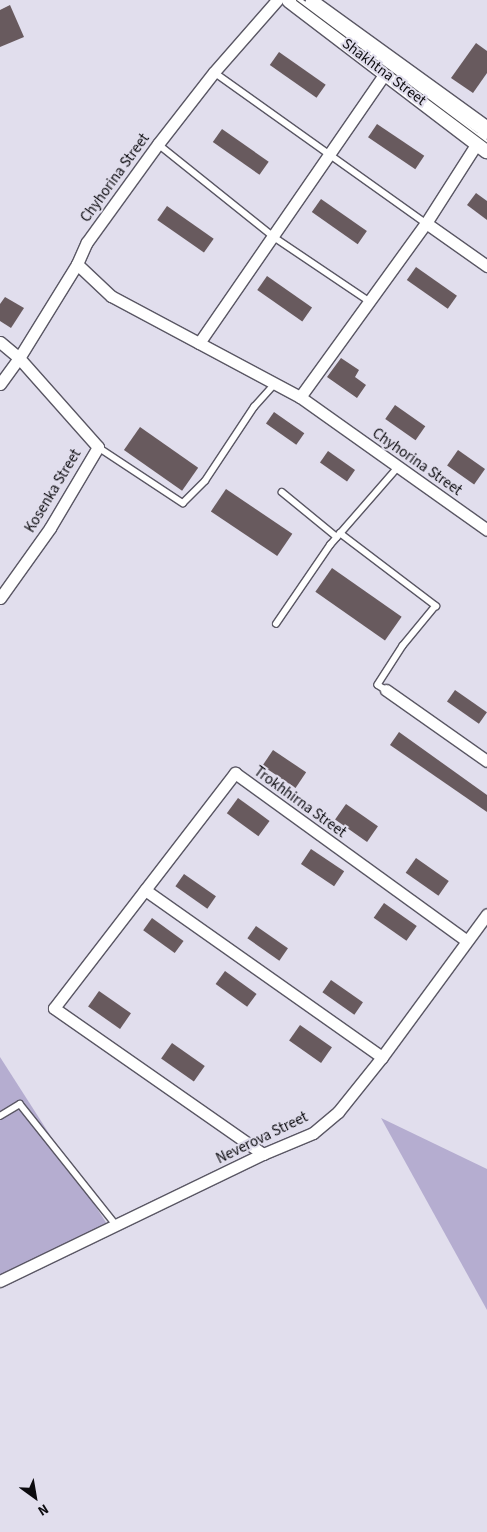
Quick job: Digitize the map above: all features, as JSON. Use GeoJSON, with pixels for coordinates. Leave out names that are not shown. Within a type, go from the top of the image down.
{"type":"FeatureCollection","features":[{"type":"Feature","properties":{"kind":"main road","name":"Shakhtna Street"},"geometry":{"type":"LineString","coordinates":[[290,0],[386,72],[484,138]]}},
{"type":"Feature","properties":{"kind":"main road","name":"Shakhtna Street"},"geometry":{"type":"LineString","coordinates":[[308,0],[484,138]]}},
{"type":"Feature","properties":{"kind":"street","name":"Chyhorina Street"},"geometry":{"type":"LineString","coordinates":[[277,0],[214,72],[158,144],[87,242],[77,264],[111,296],[300,397],[487,530]]}},
{"type":"Feature","properties":{"kind":"street"},"geometry":{"type":"LineString","coordinates":[[200,343],[386,72]]}},
{"type":"Feature","properties":{"kind":"street"},"geometry":{"type":"LineString","coordinates":[[300,397],[426,223],[484,138]]}},
{"type":"Feature","properties":{"kind":"street"},"geometry":{"type":"LineString","coordinates":[[426,223],[487,266]]}},
{"type":"Feature","properties":{"kind":"street"},"geometry":{"type":"LineString","coordinates":[[0,384],[19,358],[77,264]]}},
{"type":"Feature","properties":{"kind":"street","name":"Kosenka Street"},"geometry":{"type":"LineString","coordinates":[[0,342],[19,358],[98,446],[50,528],[0,598]]}},
{"type":"Feature","properties":{"kind":"street"},"geometry":{"type":"LineString","coordinates":[[386,690],[487,761]]}},
{"type":"Feature","properties":{"kind":"street","name":"Trokhhirna Street"},"geometry":{"type":"LineString","coordinates":[[264,1154],[54,1008],[235,773],[467,941]]}},
{"type":"Feature","properties":{"kind":"street"},"geometry":{"type":"LineString","coordinates":[[145,890],[382,1057]]}},
{"type":"Feature","properties":{"kind":"street","name":"Neverova Street"},"geometry":{"type":"LineString","coordinates":[[0,1281],[264,1154],[312,1133],[332,1117],[382,1057],[487,914]]}},
{"type":"Feature","properties":{"kind":"lane"},"geometry":{"type":"LineString","coordinates":[[214,72],[426,223]]}},
{"type":"Feature","properties":{"kind":"lane"},"geometry":{"type":"LineString","coordinates":[[158,144],[274,237],[369,301]]}},
{"type":"Feature","properties":{"kind":"lane"},"geometry":{"type":"LineString","coordinates":[[98,446],[183,503],[205,481],[254,407],[275,384]]}},
{"type":"Feature","properties":{"kind":"lane"},"geometry":{"type":"LineString","coordinates":[[276,624],[338,535],[398,467]]}},
{"type":"Feature","properties":{"kind":"lane"},"geometry":{"type":"LineString","coordinates":[[282,492],[436,606],[403,646],[378,685],[386,690]]}},
{"type":"Feature","properties":{"kind":"lane"},"geometry":{"type":"LineString","coordinates":[[0,1116],[20,1104],[116,1226]]}},
{"type":"Feature","properties":{"kind":"shaded area"},"geometry":{"type":"Polygon","coordinates":[[[0,1057],[107,1224],[0,1275],[0,1057]]]}},
{"type":"Feature","properties":{"kind":"shaded area"},"geometry":{"type":"Polygon","coordinates":[[[381,1118],[487,1169],[487,1310],[381,1118]]]}},
{"type":"Feature","properties":{"kind":"building"},"geometry":{"type":"Polygon","coordinates":[[[10,5],[24,37],[0,47],[0,10],[10,5]]]}},
{"type":"Feature","properties":{"kind":"building"},"geometry":{"type":"Polygon","coordinates":[[[476,43],[487,51],[487,73],[473,93],[451,78],[476,43]]]}},
{"type":"Feature","properties":{"kind":"building"},"geometry":{"type":"Polygon","coordinates":[[[279,52],[326,85],[317,98],[270,65],[279,52]]]}},
{"type":"Feature","properties":{"kind":"building"},"geometry":{"type":"Polygon","coordinates":[[[377,124],[424,156],[415,169],[368,137],[377,124]]]}},
{"type":"Feature","properties":{"kind":"building"},"geometry":{"type":"Polygon","coordinates":[[[222,129],[269,162],[260,175],[213,142],[222,129]]]}},
{"type":"Feature","properties":{"kind":"building"},"geometry":{"type":"Polygon","coordinates":[[[476,193],[487,201],[487,220],[467,205],[476,193]]]}},
{"type":"Feature","properties":{"kind":"building"},"geometry":{"type":"Polygon","coordinates":[[[321,199],[367,231],[358,244],[312,212],[321,199]]]}},
{"type":"Feature","properties":{"kind":"building"},"geometry":{"type":"Polygon","coordinates":[[[167,206],[214,239],[204,253],[157,220],[167,206]]]}},
{"type":"Feature","properties":{"kind":"building"},"geometry":{"type":"Polygon","coordinates":[[[416,267],[457,296],[448,309],[407,280],[416,267]]]}},
{"type":"Feature","properties":{"kind":"building"},"geometry":{"type":"Polygon","coordinates":[[[267,276],[312,308],[302,321],[257,290],[267,276]]]}},
{"type":"Feature","properties":{"kind":"building"},"geometry":{"type":"Polygon","coordinates":[[[5,297],[24,308],[11,328],[0,321],[0,304],[5,297]]]}},
{"type":"Feature","properties":{"kind":"building"},"geometry":{"type":"Polygon","coordinates":[[[341,358],[359,370],[355,377],[366,385],[357,398],[327,377],[341,358]]]}},
{"type":"Feature","properties":{"kind":"building"},"geometry":{"type":"Polygon","coordinates":[[[395,405],[425,426],[416,440],[385,419],[395,405]]]}},
{"type":"Feature","properties":{"kind":"building"},"geometry":{"type":"Polygon","coordinates":[[[274,412],[304,433],[296,445],[266,423],[274,412]]]}},
{"type":"Feature","properties":{"kind":"building"},"geometry":{"type":"Polygon","coordinates":[[[140,427],[198,468],[182,491],[124,450],[140,427]]]}},
{"type":"Feature","properties":{"kind":"building"},"geometry":{"type":"Polygon","coordinates":[[[458,450],[485,469],[474,484],[447,466],[458,450]]]}},
{"type":"Feature","properties":{"kind":"building"},"geometry":{"type":"Polygon","coordinates":[[[328,451],[355,470],[347,481],[320,462],[328,451]]]}},
{"type":"Feature","properties":{"kind":"building"},"geometry":{"type":"Polygon","coordinates":[[[226,489],[292,534],[277,556],[211,511],[226,489]]]}},
{"type":"Feature","properties":{"kind":"building"},"geometry":{"type":"Polygon","coordinates":[[[332,568],[402,617],[385,641],[315,592],[332,568]]]}},
{"type":"Feature","properties":{"kind":"building"},"geometry":{"type":"Polygon","coordinates":[[[455,690],[487,712],[479,724],[447,701],[455,690]]]}},
{"type":"Feature","properties":{"kind":"building"},"geometry":{"type":"Polygon","coordinates":[[[399,732],[487,795],[487,812],[390,745],[399,732]]]}},
{"type":"Feature","properties":{"kind":"building"},"geometry":{"type":"Polygon","coordinates":[[[273,750],[306,772],[296,788],[262,766],[273,750]]]}},
{"type":"Feature","properties":{"kind":"building"},"geometry":{"type":"Polygon","coordinates":[[[238,798],[270,821],[258,836],[227,813],[238,798]]]}},
{"type":"Feature","properties":{"kind":"building"},"geometry":{"type":"Polygon","coordinates":[[[346,804],[378,826],[367,842],[335,820],[346,804]]]}},
{"type":"Feature","properties":{"kind":"building"},"geometry":{"type":"Polygon","coordinates":[[[311,849],[344,871],[334,886],[301,864],[311,849]]]}},
{"type":"Feature","properties":{"kind":"building"},"geometry":{"type":"Polygon","coordinates":[[[416,858],[449,881],[438,896],[406,873],[416,858]]]}},
{"type":"Feature","properties":{"kind":"building"},"geometry":{"type":"Polygon","coordinates":[[[184,874],[216,896],[207,909],[175,886],[184,874]]]}},
{"type":"Feature","properties":{"kind":"building"},"geometry":{"type":"Polygon","coordinates":[[[384,903],[417,926],[406,941],[374,918],[384,903]]]}},
{"type":"Feature","properties":{"kind":"building"},"geometry":{"type":"Polygon","coordinates":[[[152,918],[184,941],[175,953],[143,930],[152,918]]]}},
{"type":"Feature","properties":{"kind":"building"},"geometry":{"type":"Polygon","coordinates":[[[256,926],[288,948],[279,961],[247,938],[256,926]]]}},
{"type":"Feature","properties":{"kind":"building"},"geometry":{"type":"Polygon","coordinates":[[[225,971],[257,994],[247,1007],[216,984],[225,971]]]}},
{"type":"Feature","properties":{"kind":"building"},"geometry":{"type":"Polygon","coordinates":[[[331,980],[363,1002],[354,1015],[322,992],[331,980]]]}},
{"type":"Feature","properties":{"kind":"building"},"geometry":{"type":"Polygon","coordinates":[[[99,991],[131,1013],[120,1029],[88,1007],[99,991]]]}},
{"type":"Feature","properties":{"kind":"building"},"geometry":{"type":"Polygon","coordinates":[[[300,1025],[332,1047],[321,1063],[289,1041],[300,1025]]]}},
{"type":"Feature","properties":{"kind":"building"},"geometry":{"type":"Polygon","coordinates":[[[172,1043],[205,1066],[194,1082],[161,1059],[172,1043]]]}},
{"type":"Feature","properties":{"kind":"tram line"},"geometry":{"type":"LineString","coordinates":[[296,0],[487,143]]}}]}
